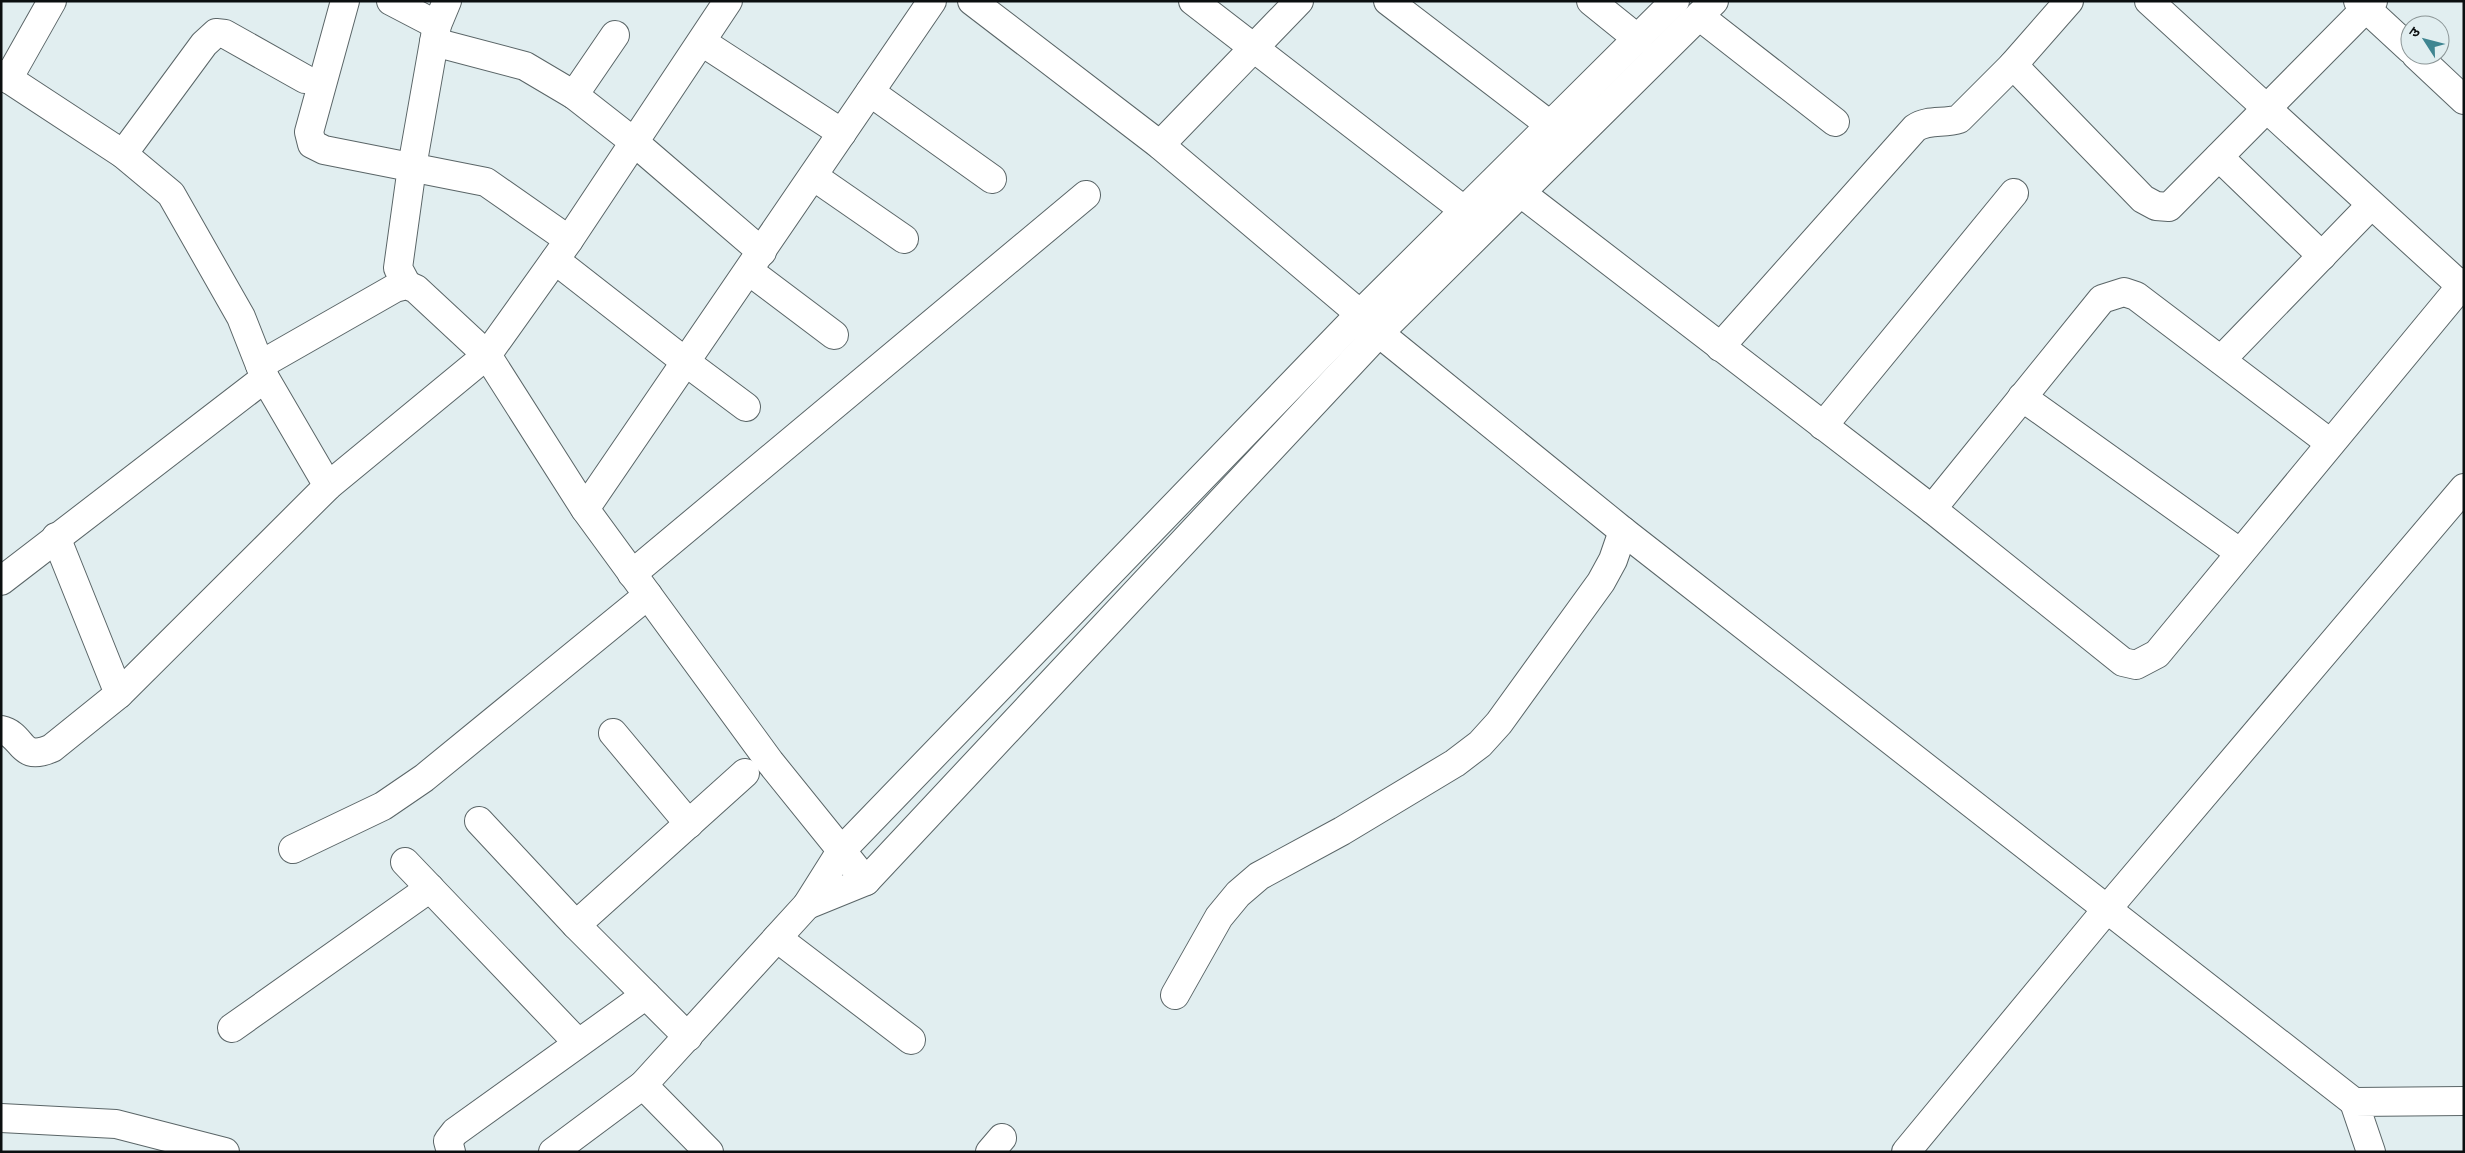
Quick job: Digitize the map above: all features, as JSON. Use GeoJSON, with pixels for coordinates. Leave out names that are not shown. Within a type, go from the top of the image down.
{"type":"FeatureCollection","features":[{"type":"Feature","properties":{"kind":"main road"},"geometry":{"type":"LineString","coordinates":[[52,1],[4,76],[123,154],[171,194],[241,317],[263,371],[328,486]]}},
{"type":"Feature","properties":{"kind":"main road"},"geometry":{"type":"LineString","coordinates":[[344,1],[309,132],[312,144],[324,150],[486,182],[686,363],[746,407]]}},
{"type":"Feature","properties":{"kind":"main road"},"geometry":{"type":"LineString","coordinates":[[392,1],[525,66],[574,95],[634,142],[755,262],[834,335]]}},
{"type":"Feature","properties":{"kind":"main road"},"geometry":{"type":"LineString","coordinates":[[1,730],[6,731],[28,752],[39,754],[52,748],[119,694],[328,486],[487,355],[562,250],[728,1]]}},
{"type":"Feature","properties":{"kind":"main road"},"geometry":{"type":"LineString","coordinates":[[585,509],[932,1]]}},
{"type":"Feature","properties":{"kind":"main road"},"geometry":{"type":"LineString","coordinates":[[972,1],[1160,145],[1360,314],[1379,333],[1623,531],[2354,1102],[2371,1152]]}},
{"type":"Feature","properties":{"kind":"main road"},"geometry":{"type":"LineString","coordinates":[[1193,1],[1465,211]]}},
{"type":"Feature","properties":{"kind":"main road"},"geometry":{"type":"LineString","coordinates":[[1160,145],[1299,1]]}},
{"type":"Feature","properties":{"kind":"main road"},"geometry":{"type":"LineString","coordinates":[[1388,1],[1550,125]]}},
{"type":"Feature","properties":{"kind":"main road"},"geometry":{"type":"LineString","coordinates":[[1590,1],[1638,39]]}},
{"type":"Feature","properties":{"kind":"main road"},"geometry":{"type":"LineString","coordinates":[[553,1152],[643,1084],[807,905],[841,851],[1360,314],[1675,1]]}},
{"type":"Feature","properties":{"kind":"main road"},"geometry":{"type":"LineString","coordinates":[[1720,347],[1915,128],[1923,122],[1948,122],[1959,119],[2069,1]]}},
{"type":"Feature","properties":{"kind":"main road"},"geometry":{"type":"LineString","coordinates":[[1521,193],[1932,509],[2123,662],[2136,665],[2157,654],[2239,552],[2462,284],[2371,205],[2149,1]]}},
{"type":"Feature","properties":{"kind":"main road"},"geometry":{"type":"LineString","coordinates":[[2012,64],[2144,199],[2156,206],[2169,208],[2366,3],[2400,39]]}},
{"type":"Feature","properties":{"kind":"main road"},"geometry":{"type":"LineString","coordinates":[[807,905],[866,881],[1379,333],[1707,9],[1835,122]]}},
{"type":"Feature","properties":{"kind":"main road"},"geometry":{"type":"LineString","coordinates":[[407,285],[398,268],[412,167],[439,23]]}},
{"type":"Feature","properties":{"kind":"main road"},"geometry":{"type":"LineString","coordinates":[[123,154],[204,44],[216,33],[225,34],[305,79]]}},
{"type":"Feature","properties":{"kind":"main road"},"geometry":{"type":"LineString","coordinates":[[574,95],[615,35]]}},
{"type":"Feature","properties":{"kind":"main road"},"geometry":{"type":"LineString","coordinates":[[702,42],[842,133]]}},
{"type":"Feature","properties":{"kind":"main road"},"geometry":{"type":"LineString","coordinates":[[2427,65],[2464,100]]}},
{"type":"Feature","properties":{"kind":"main road"},"geometry":{"type":"LineString","coordinates":[[870,92],[992,179]]}},
{"type":"Feature","properties":{"kind":"main road"},"geometry":{"type":"LineString","coordinates":[[2219,157],[2322,256]]}},
{"type":"Feature","properties":{"kind":"main road"},"geometry":{"type":"LineString","coordinates":[[813,176],[904,239]]}},
{"type":"Feature","properties":{"kind":"main road"},"geometry":{"type":"LineString","coordinates":[[1823,426],[2014,193]]}},
{"type":"Feature","properties":{"kind":"main road"},"geometry":{"type":"LineString","coordinates":[[632,574],[1086,196]]}},
{"type":"Feature","properties":{"kind":"main road"},"geometry":{"type":"LineString","coordinates":[[2221,360],[2371,205]]}},
{"type":"Feature","properties":{"kind":"main road"},"geometry":{"type":"LineString","coordinates":[[1,581],[263,371],[395,288],[407,285],[416,289],[487,355],[585,509],[770,762],[866,881]]}},
{"type":"Feature","properties":{"kind":"main road"},"geometry":{"type":"LineString","coordinates":[[1932,509],[2102,299],[2124,292],[2136,296],[2330,443]]}},
{"type":"Feature","properties":{"kind":"main road"},"geometry":{"type":"LineString","coordinates":[[2022,397],[2239,552]]}},
{"type":"Feature","properties":{"kind":"main road"},"geometry":{"type":"LineString","coordinates":[[1906,1152],[2107,909],[2464,488]]}},
{"type":"Feature","properties":{"kind":"main road"},"geometry":{"type":"LineString","coordinates":[[1175,995],[1219,917],[1238,894],[1259,876],[1342,831],[1456,763],[1480,744],[1499,723],[1601,582],[1613,560],[1623,531]]}},
{"type":"Feature","properties":{"kind":"main road"},"geometry":{"type":"LineString","coordinates":[[56,537],[119,694]]}},
{"type":"Feature","properties":{"kind":"main road"},"geometry":{"type":"LineString","coordinates":[[293,849],[383,806],[424,778],[648,596]]}},
{"type":"Feature","properties":{"kind":"main road"},"geometry":{"type":"LineString","coordinates":[[613,733],[689,824]]}},
{"type":"Feature","properties":{"kind":"main road"},"geometry":{"type":"LineString","coordinates":[[576,925],[745,774]]}},
{"type":"Feature","properties":{"kind":"main road"},"geometry":{"type":"LineString","coordinates":[[480,822],[576,925],[688,1037]]}},
{"type":"Feature","properties":{"kind":"main road"},"geometry":{"type":"LineString","coordinates":[[405,862],[578,1042]]}},
{"type":"Feature","properties":{"kind":"main road"},"geometry":{"type":"LineString","coordinates":[[232,1028],[430,888]]}},
{"type":"Feature","properties":{"kind":"main road"},"geometry":{"type":"LineString","coordinates":[[777,938],[911,1040]]}},
{"type":"Feature","properties":{"kind":"main road"},"geometry":{"type":"LineString","coordinates":[[451,1152],[448,1141],[455,1132],[646,995]]}},
{"type":"Feature","properties":{"kind":"main road"},"geometry":{"type":"LineString","coordinates":[[643,1084],[709,1152]]}},
{"type":"Feature","properties":{"kind":"main road"},"geometry":{"type":"LineString","coordinates":[[2354,1102],[2464,1101]]}},
{"type":"Feature","properties":{"kind":"main road"},"geometry":{"type":"LineString","coordinates":[[1,1118],[116,1124],[225,1152]]}}]}
